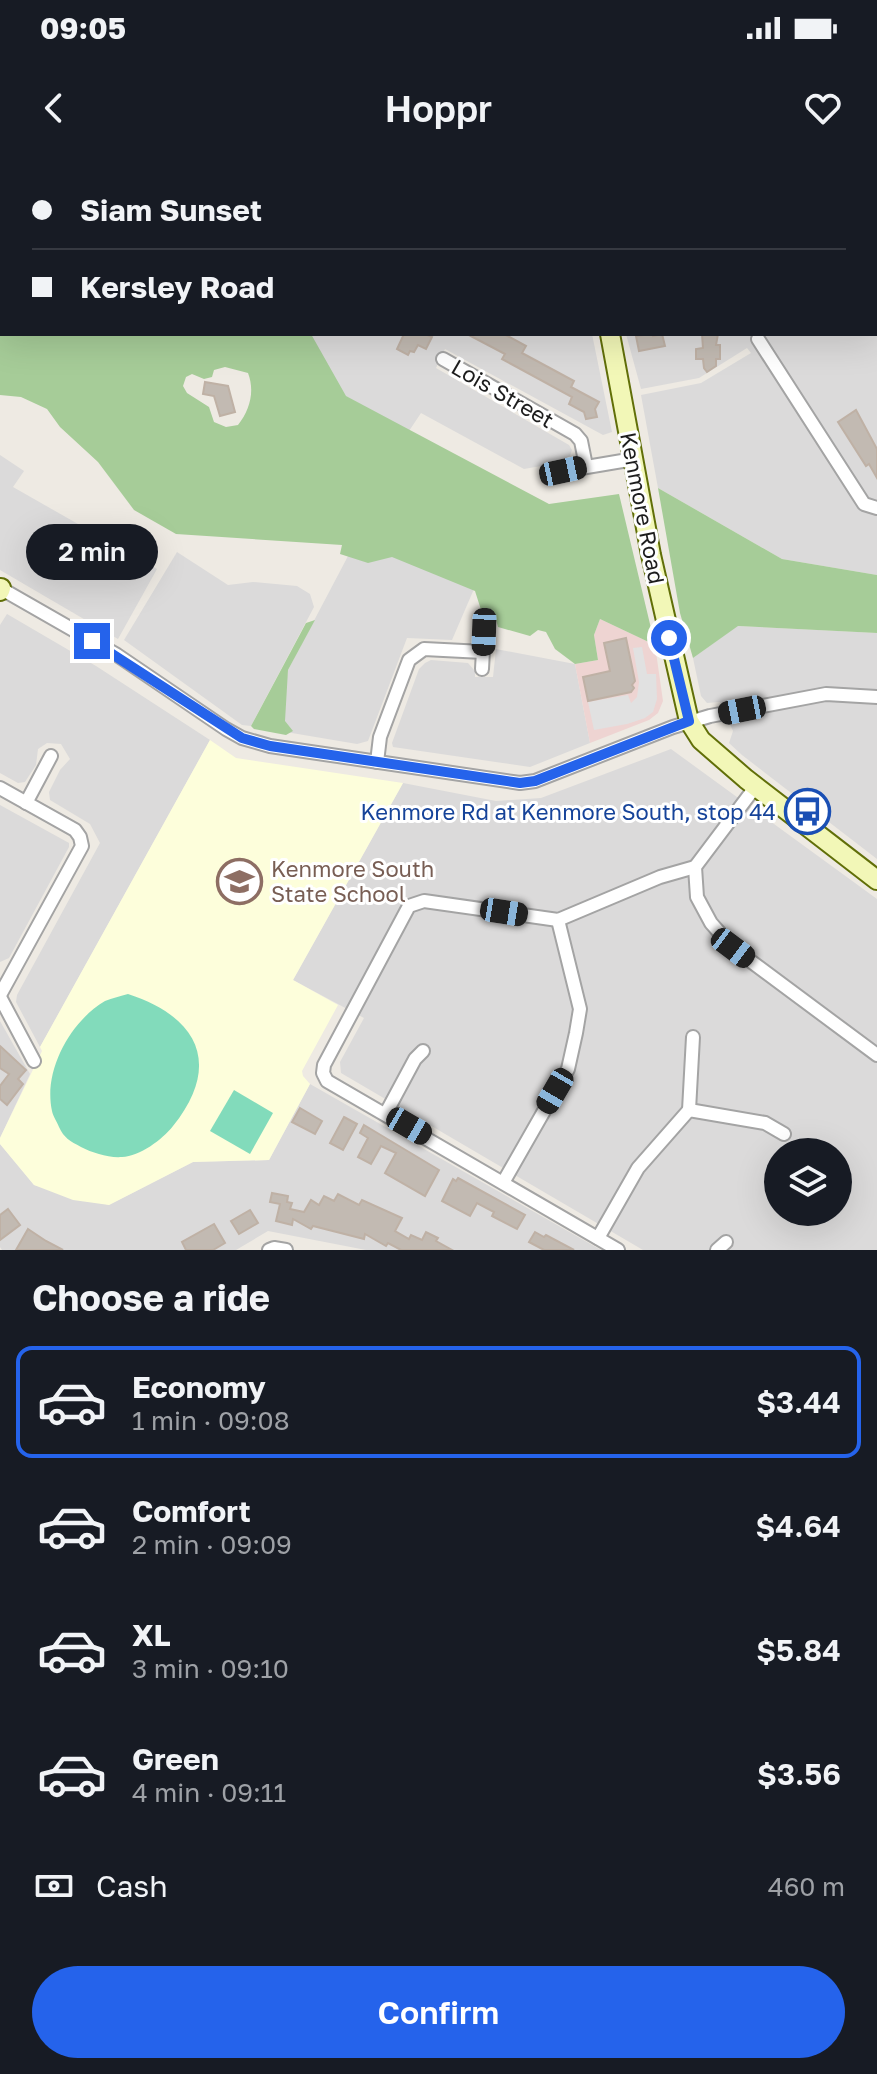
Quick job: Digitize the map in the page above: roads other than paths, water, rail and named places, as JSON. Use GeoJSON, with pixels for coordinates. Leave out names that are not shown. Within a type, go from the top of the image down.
{"type":"FeatureCollection","features":[{"type":"Feature","properties":{"kind":"street","name":"Kenmore Road"},"geometry":{"type":"LineString","coordinates":[[610,336],[651,555],[689,721],[701,740],[877,880]]}},
{"type":"Feature","properties":{"kind":"street"},"geometry":{"type":"LineString","coordinates":[[758,339],[864,504],[877,508]]}},
{"type":"Feature","properties":{"kind":"street","name":"Lois Street"},"geometry":{"type":"LineString","coordinates":[[443,359],[575,434],[581,441],[586,466]]}},
{"type":"Feature","properties":{"kind":"street"},"geometry":{"type":"LineString","coordinates":[[563,471],[634,459]]}},
{"type":"Feature","properties":{"kind":"street"},"geometry":{"type":"LineString","coordinates":[[0,589],[117,655],[242,738],[270,746],[520,783],[535,781],[689,721],[826,694],[877,697]]}},
{"type":"Feature","properties":{"kind":"street"},"geometry":{"type":"LineString","coordinates":[[482,669],[484,632]]}},
{"type":"Feature","properties":{"kind":"street"},"geometry":{"type":"LineString","coordinates":[[377,762],[380,737],[409,660],[424,649],[483,652]]}},
{"type":"Feature","properties":{"kind":"street"},"geometry":{"type":"LineString","coordinates":[[26,803],[51,756]]}},
{"type":"Feature","properties":{"kind":"street"},"geometry":{"type":"LineString","coordinates":[[618,1250],[504,1181],[327,1081],[323,1073],[324,1065],[409,906],[424,901],[558,920],[660,877],[695,867],[756,786]]}},
{"type":"Feature","properties":{"kind":"street"},"geometry":{"type":"LineString","coordinates":[[0,788],[75,830],[82,846],[0,996],[34,1061]]}},
{"type":"Feature","properties":{"kind":"street"},"geometry":{"type":"LineString","coordinates":[[695,867],[697,897],[711,923],[733,948],[877,1055]]}},
{"type":"Feature","properties":{"kind":"street"},"geometry":{"type":"LineString","coordinates":[[504,1181],[568,1069],[576,1033],[580,1009],[558,920]]}},
{"type":"Feature","properties":{"kind":"street"},"geometry":{"type":"LineString","coordinates":[[598,1238],[638,1168],[689,1110],[693,1037]]}},
{"type":"Feature","properties":{"kind":"street"},"geometry":{"type":"LineString","coordinates":[[386,1113],[415,1059],[423,1051]]}},
{"type":"Feature","properties":{"kind":"street"},"geometry":{"type":"LineString","coordinates":[[689,1110],[765,1123],[784,1134]]}},
{"type":"Feature","properties":{"kind":"street"},"geometry":{"type":"LineString","coordinates":[[269,1250],[286,1250]]}},
{"type":"Feature","properties":{"kind":"place","name":"Kenmore Rd at Kenmore South, stop 44"},"geometry":{"type":"Point","coordinates":[807,811]}},
{"type":"Feature","properties":{"kind":"place","name":"Kenmore South State School"},"geometry":{"type":"Point","coordinates":[240,881]}}]}
